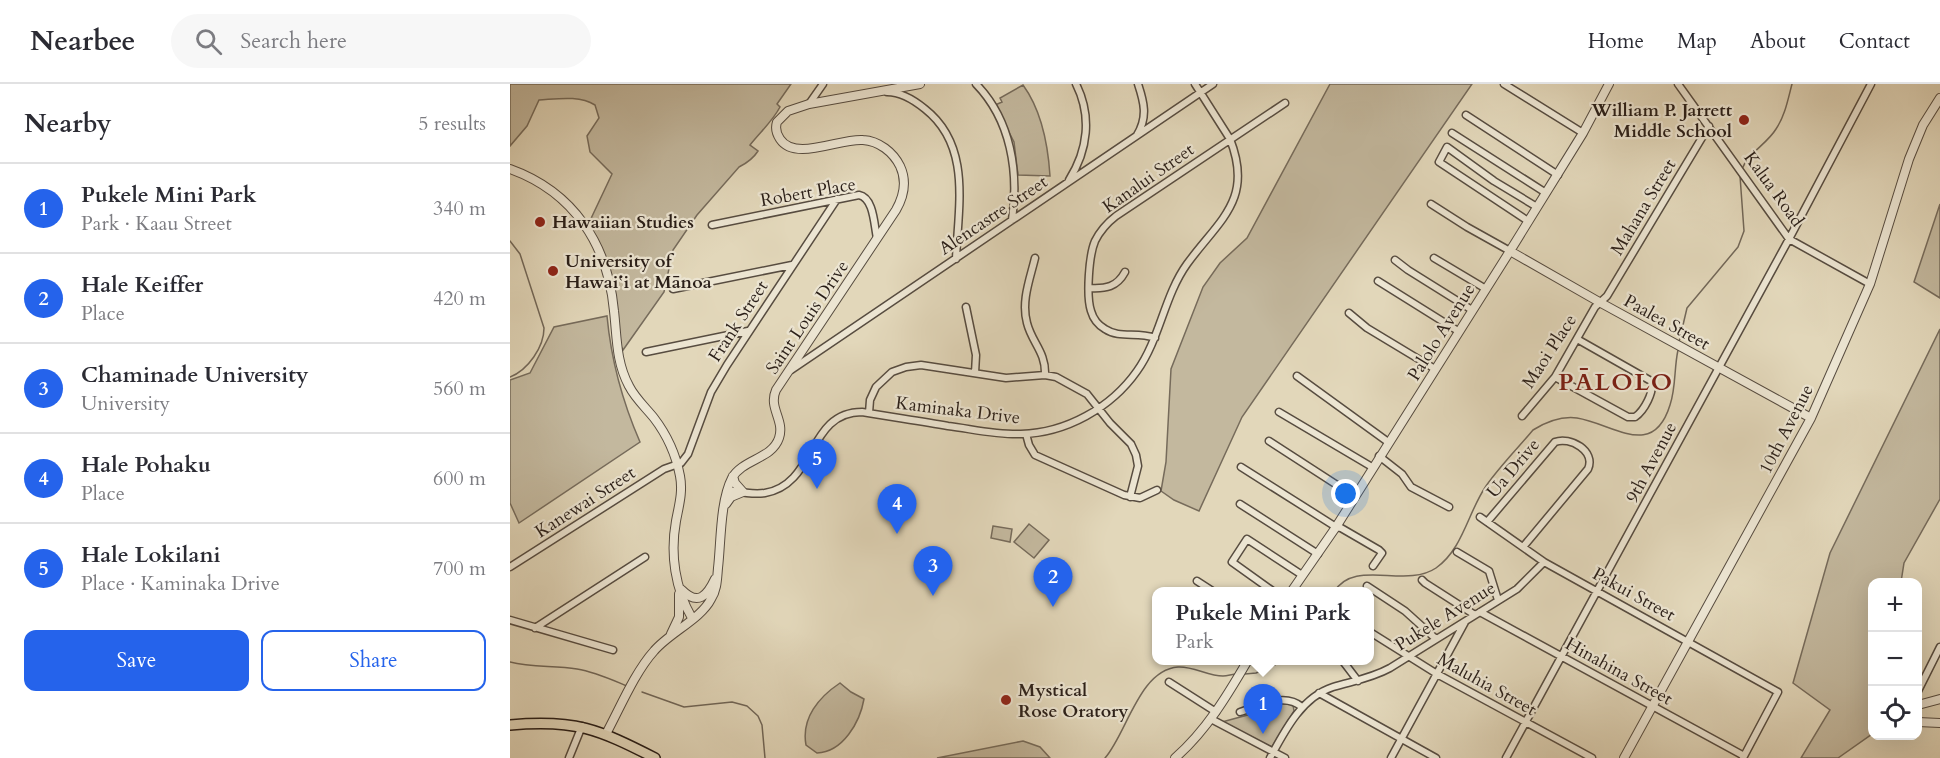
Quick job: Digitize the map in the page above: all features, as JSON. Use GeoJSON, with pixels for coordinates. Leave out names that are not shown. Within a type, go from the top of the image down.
{"type":"FeatureCollection","features":[{"type":"Feature","properties":{"kind":"main road"},"geometry":{"type":"LineString","coordinates":[[510,725],[559,723],[582,726],[606,734],[655,758]]}},
{"type":"Feature","properties":{"kind":"street"},"geometry":{"type":"LineString","coordinates":[[809,104],[823,84]]}},
{"type":"Feature","properties":{"kind":"street","name":"Saint Louis Drive"},"geometry":{"type":"LineString","coordinates":[[606,734],[648,658],[669,637],[704,609],[713,597],[725,505],[734,476],[748,462],[770,452],[777,442],[780,426],[774,409],[773,399],[776,390],[902,198],[904,185],[900,165],[887,150],[869,141],[855,140],[800,150],[785,146],[776,129],[778,120],[788,111],[809,104],[920,84]]}},
{"type":"Feature","properties":{"kind":"street"},"geometry":{"type":"LineString","coordinates":[[976,84],[993,107],[1004,128],[1011,150],[1016,197],[1012,220]]}},
{"type":"Feature","properties":{"kind":"street"},"geometry":{"type":"LineString","coordinates":[[1068,182],[1081,159],[1086,132],[1084,105],[1076,84]]}},
{"type":"Feature","properties":{"kind":"street"},"geometry":{"type":"LineString","coordinates":[[1134,138],[1141,128],[1144,116],[1144,104],[1138,84]]}},
{"type":"Feature","properties":{"kind":"street","name":"Kaminaka Drive"},"geometry":{"type":"LineString","coordinates":[[728,490],[764,493],[785,485],[802,469],[822,432],[831,422],[849,413],[869,413],[998,433],[1026,434],[1061,427],[1081,419],[1099,409],[1119,392],[1137,371],[1155,338],[1178,279],[1187,264],[1219,227],[1235,195],[1237,160],[1230,139],[1195,84]]}},
{"type":"Feature","properties":{"kind":"street","name":"Alencastre Street"},"geometry":{"type":"LineString","coordinates":[[790,370],[1213,84]]}},
{"type":"Feature","properties":{"kind":"street"},"geometry":{"type":"LineString","coordinates":[[1504,84],[1583,133]]}},
{"type":"Feature","properties":{"kind":"street","name":"Palolo Avenue"},"geometry":{"type":"LineString","coordinates":[[1294,587],[1336,527],[1558,175],[1609,84]]}},
{"type":"Feature","properties":{"kind":"street","name":"Kalua Road"},"geometry":{"type":"LineString","coordinates":[[1678,84],[1744,173],[1789,239],[1870,284]]}},
{"type":"Feature","properties":{"kind":"street","name":"9th Avenue"},"geometry":{"type":"LineString","coordinates":[[1506,758],[1871,84]]}},
{"type":"Feature","properties":{"kind":"street"},"geometry":{"type":"LineString","coordinates":[[884,92],[894,92],[907,97],[925,109],[940,123],[954,147],[960,174],[956,259]]}},
{"type":"Feature","properties":{"kind":"street","name":"10th Avenue"},"geometry":{"type":"LineString","coordinates":[[1624,758],[1811,418],[1870,284],[1909,159],[1923,124],[1940,98]]}},
{"type":"Feature","properties":{"kind":"street","name":"Kanalui Street"},"geometry":{"type":"LineString","coordinates":[[1155,338],[1144,334],[1114,333],[1101,326],[1094,318],[1090,309],[1089,288],[1093,247],[1104,227],[1116,216],[1285,103]]}},
{"type":"Feature","properties":{"kind":"street"},"geometry":{"type":"LineString","coordinates":[[1466,115],[1558,175]]}},
{"type":"Feature","properties":{"kind":"street","name":"Mahana Street"},"geometry":{"type":"LineString","coordinates":[[1601,303],[1709,126]]}},
{"type":"Feature","properties":{"kind":"street"},"geometry":{"type":"LineString","coordinates":[[1452,133],[1546,193]]}},
{"type":"Feature","properties":{"kind":"street"},"geometry":{"type":"LineString","coordinates":[[1528,221],[1439,162],[1447,147],[1494,181],[1537,207]]}},
{"type":"Feature","properties":{"kind":"street"},"geometry":{"type":"LineString","coordinates":[[510,169],[546,186],[587,227],[603,256],[614,309],[618,357],[629,388],[665,434],[677,464],[681,499],[673,546],[679,586],[679,617],[669,637]]}},
{"type":"Feature","properties":{"kind":"street","name":"Robert Place"},"geometry":{"type":"LineString","coordinates":[[712,225],[859,195],[867,198],[877,238]]}},
{"type":"Feature","properties":{"kind":"street","name":"Frank Street"},"geometry":{"type":"LineString","coordinates":[[677,464],[681,463],[688,454],[711,393],[749,331],[837,199]]}},
{"type":"Feature","properties":{"kind":"street"},"geometry":{"type":"LineString","coordinates":[[1431,204],[1510,251]]}},
{"type":"Feature","properties":{"kind":"street","name":"Paalea Street"},"geometry":{"type":"LineString","coordinates":[[1510,251],[1811,418]]}},
{"type":"Feature","properties":{"kind":"street"},"geometry":{"type":"LineString","coordinates":[[1035,258],[1026,294],[1025,313],[1030,331],[1043,355],[1045,375]]}},
{"type":"Feature","properties":{"kind":"street"},"geometry":{"type":"LineString","coordinates":[[1434,258],[1486,289]]}},
{"type":"Feature","properties":{"kind":"street"},"geometry":{"type":"LineString","coordinates":[[1395,260],[1472,310]]}},
{"type":"Feature","properties":{"kind":"street"},"geometry":{"type":"LineString","coordinates":[[673,289],[792,266]]}},
{"type":"Feature","properties":{"kind":"street"},"geometry":{"type":"LineString","coordinates":[[1089,288],[1116,284],[1125,272]]}},
{"type":"Feature","properties":{"kind":"street"},"geometry":{"type":"LineString","coordinates":[[1378,281],[1458,331]]}},
{"type":"Feature","properties":{"kind":"street","name":"Maoi Place"},"geometry":{"type":"LineString","coordinates":[[1522,416],[1555,377],[1595,308],[1601,303]]}},
{"type":"Feature","properties":{"kind":"street"},"geometry":{"type":"LineString","coordinates":[[966,307],[976,355],[975,373]]}},
{"type":"Feature","properties":{"kind":"street"},"geometry":{"type":"LineString","coordinates":[[1348,313],[1435,369]]}},
{"type":"Feature","properties":{"kind":"street"},"geometry":{"type":"LineString","coordinates":[[646,352],[749,331]]}},
{"type":"Feature","properties":{"kind":"street"},"geometry":{"type":"LineString","coordinates":[[1555,377],[1628,417],[1635,417],[1640,413],[1652,390],[1651,381],[1577,339]]}},
{"type":"Feature","properties":{"kind":"street"},"geometry":{"type":"LineString","coordinates":[[869,413],[870,400],[876,387],[886,376],[899,369],[921,365],[1015,378],[1045,375],[1064,380],[1087,394],[1110,423],[1131,444],[1136,454],[1137,472],[1131,497]]}},
{"type":"Feature","properties":{"kind":"street"},"geometry":{"type":"LineString","coordinates":[[1297,376],[1388,442]]}},
{"type":"Feature","properties":{"kind":"street"},"geometry":{"type":"LineString","coordinates":[[1279,411],[1372,467]]}},
{"type":"Feature","properties":{"kind":"street"},"geometry":{"type":"LineString","coordinates":[[1026,434],[1035,455],[1131,497],[1149,495],[1157,490]]}},
{"type":"Feature","properties":{"kind":"street","name":"Ua Drive"},"geometry":{"type":"LineString","coordinates":[[1487,522],[1555,442],[1562,440],[1583,448],[1589,454],[1591,461],[1588,470],[1523,547]]}},
{"type":"Feature","properties":{"kind":"street"},"geometry":{"type":"LineString","coordinates":[[1269,441],[1354,496]]}},
{"type":"Feature","properties":{"kind":"street"},"geometry":{"type":"LineString","coordinates":[[1379,456],[1402,474],[1411,486],[1449,507]]}},
{"type":"Feature","properties":{"kind":"street","name":"Kanewai Street"},"geometry":{"type":"LineString","coordinates":[[510,567],[664,469],[677,464]]}},
{"type":"Feature","properties":{"kind":"street"},"geometry":{"type":"LineString","coordinates":[[1240,467],[1336,527],[1379,550],[1382,553],[1373,566]]}},
{"type":"Feature","properties":{"kind":"street"},"geometry":{"type":"LineString","coordinates":[[725,505],[731,497],[743,492],[735,483],[734,476]]}},
{"type":"Feature","properties":{"kind":"street"},"geometry":{"type":"LineString","coordinates":[[1240,504],[1318,554]]}},
{"type":"Feature","properties":{"kind":"street","name":"Pakui Street"},"geometry":{"type":"LineString","coordinates":[[1480,517],[1544,562],[1778,692],[1743,757]]}},
{"type":"Feature","properties":{"kind":"street"},"geometry":{"type":"LineString","coordinates":[[1268,587],[1232,562],[1247,539],[1302,575]]}},
{"type":"Feature","properties":{"kind":"street"},"geometry":{"type":"LineString","coordinates":[[1457,552],[1489,571],[1498,600]]}},
{"type":"Feature","properties":{"kind":"street"},"geometry":{"type":"LineString","coordinates":[[534,628],[645,558]]}},
{"type":"Feature","properties":{"kind":"street","name":"Pukele Avenue"},"geometry":{"type":"LineString","coordinates":[[1319,693],[1383,672],[1523,584],[1544,562]]}},
{"type":"Feature","properties":{"kind":"street"},"geometry":{"type":"LineString","coordinates":[[679,586],[689,596],[699,597],[707,593],[717,574]]}},
{"type":"Feature","properties":{"kind":"street","name":"Hinahina Street"},"geometry":{"type":"LineString","coordinates":[[1422,580],[1425,584],[1477,613],[1562,656],[1743,757]]}},
{"type":"Feature","properties":{"kind":"street"},"geometry":{"type":"LineString","coordinates":[[1197,581],[1207,587]]}},
{"type":"Feature","properties":{"kind":"street"},"geometry":{"type":"LineString","coordinates":[[679,586],[692,618]]}},
{"type":"Feature","properties":{"kind":"street"},"geometry":{"type":"LineString","coordinates":[[1374,591],[1405,611],[1436,639]]}},
{"type":"Feature","properties":{"kind":"street"},"geometry":{"type":"LineString","coordinates":[[510,620],[613,650]]}},
{"type":"Feature","properties":{"kind":"street"},"geometry":{"type":"LineString","coordinates":[[1391,758],[1466,620]]}},
{"type":"Feature","properties":{"kind":"street","name":"Maluhia Street"},"geometry":{"type":"LineString","coordinates":[[1374,635],[1437,674],[1592,758]]}},
{"type":"Feature","properties":{"kind":"street"},"geometry":{"type":"LineString","coordinates":[[1920,686],[1940,646]]}},
{"type":"Feature","properties":{"kind":"street"},"geometry":{"type":"LineString","coordinates":[[1174,758],[1188,746],[1214,715],[1245,665]]}},
{"type":"Feature","properties":{"kind":"street"},"geometry":{"type":"LineString","coordinates":[[1346,665],[1358,681]]}},
{"type":"Feature","properties":{"kind":"street"},"geometry":{"type":"LineString","coordinates":[[1169,682],[1272,755],[1285,758]]}},
{"type":"Feature","properties":{"kind":"street"},"geometry":{"type":"LineString","coordinates":[[1272,755],[1302,708],[1319,693],[1436,758]]}},
{"type":"Feature","properties":{"kind":"street"},"geometry":{"type":"LineString","coordinates":[[1922,704],[1940,699]]}},
{"type":"Feature","properties":{"kind":"street"},"geometry":{"type":"LineString","coordinates":[[1240,712],[1284,700],[1294,702],[1302,708]]}},
{"type":"Feature","properties":{"kind":"street"},"geometry":{"type":"LineString","coordinates":[[1922,722],[1940,723]]}},
{"type":"Feature","properties":{"kind":"street"},"geometry":{"type":"LineString","coordinates":[[569,758],[582,726]]}},
{"type":"Feature","properties":{"kind":"shaded area"},"geometry":{"type":"Polygon","coordinates":[[[510,84],[791,84],[777,104],[780,107],[777,112],[750,145],[758,151],[756,154],[739,167],[697,215],[673,250],[664,292],[623,350],[616,338],[608,279],[587,227],[612,174],[590,152],[587,136],[599,118],[595,105],[575,99],[539,100],[527,126],[510,146],[510,84]]]}},
{"type":"Feature","properties":{"kind":"shaded area"},"geometry":{"type":"Polygon","coordinates":[[[1330,84],[1472,84],[1242,417],[1199,511],[1174,500],[1161,491],[1166,462],[1171,369],[1203,287],[1220,263],[1247,238],[1330,84]]]}},
{"type":"Feature","properties":{"kind":"shaded area"},"geometry":{"type":"Polygon","coordinates":[[[1023,85],[1030,95],[1043,128],[1050,176],[1018,175],[1014,142],[995,105],[1002,102],[1000,98],[1023,85]]]}},
{"type":"Feature","properties":{"kind":"shaded area"},"geometry":{"type":"Polygon","coordinates":[[[1940,204],[1940,298],[1914,282],[1940,204]]]}},
{"type":"Feature","properties":{"kind":"shaded area"},"geometry":{"type":"Polygon","coordinates":[[[607,316],[611,348],[619,380],[640,442],[519,523],[510,503],[510,380],[530,373],[554,327],[607,316]]]}},
{"type":"Feature","properties":{"kind":"shaded area"},"geometry":{"type":"Polygon","coordinates":[[[1940,329],[1940,499],[1904,563],[1902,578],[1868,578],[1868,737],[1838,758],[1801,758],[1830,710],[1793,683],[1830,553],[1940,329]]]}},
{"type":"Feature","properties":{"kind":"shaded area"},"geometry":{"type":"Polygon","coordinates":[[[1029,524],[1049,540],[1034,558],[1014,542],[1029,524]]]}},
{"type":"Feature","properties":{"kind":"shaded area"},"geometry":{"type":"Polygon","coordinates":[[[993,526],[1012,529],[1010,542],[991,538],[993,526]]]}},
{"type":"Feature","properties":{"kind":"shaded area"},"geometry":{"type":"Polygon","coordinates":[[[840,683],[864,699],[862,708],[854,726],[842,742],[817,753],[806,745],[806,726],[813,709],[840,683]]]}},
{"type":"Feature","properties":{"kind":"shaded area"},"geometry":{"type":"Polygon","coordinates":[[[1275,704],[1293,705],[1294,711],[1272,747],[1222,722],[1255,713],[1275,704]]]}},
{"type":"Feature","properties":{"kind":"shaded area"},"geometry":{"type":"Polygon","coordinates":[[[1023,741],[1040,747],[1050,758],[937,758],[1023,741]]]}},
{"type":"Feature","properties":{"kind":"waterway"},"geometry":{"type":"LineString","coordinates":[[1742,169],[1779,124],[1792,84]]}},
{"type":"Feature","properties":{"kind":"waterway"},"geometry":{"type":"LineString","coordinates":[[1679,342],[1687,308],[1738,247],[1744,231],[1740,176]]}},
{"type":"Feature","properties":{"kind":"waterway"},"geometry":{"type":"LineString","coordinates":[[510,241],[520,254],[544,328],[541,343],[534,357],[523,369],[510,377]]}},
{"type":"Feature","properties":{"kind":"waterway"},"geometry":{"type":"LineString","coordinates":[[1338,587],[1354,577],[1410,576],[1424,574],[1436,568],[1453,551],[1486,486],[1538,427],[1554,420],[1577,418],[1631,434],[1643,435],[1654,431],[1663,422],[1670,405],[1678,350]]}},
{"type":"Feature","properties":{"kind":"waterway"},"geometry":{"type":"LineString","coordinates":[[510,662],[584,670],[627,686]]}},
{"type":"Feature","properties":{"kind":"waterway"},"geometry":{"type":"LineString","coordinates":[[1245,674],[1256,673],[1274,665]]}},
{"type":"Feature","properties":{"kind":"waterway"},"geometry":{"type":"LineString","coordinates":[[1105,758],[1135,704],[1153,679],[1165,671],[1184,667],[1217,676],[1237,674]]}},
{"type":"Feature","properties":{"kind":"waterway"},"geometry":{"type":"LineString","coordinates":[[642,692],[684,707],[732,702],[747,706],[758,716],[762,725],[765,758]]}},
{"type":"Feature","properties":{"kind":"place","name":"William P. Jarrett Middle School"},"geometry":{"type":"Point","coordinates":[1744,120]}},
{"type":"Feature","properties":{"kind":"place","name":"Hawaiian Studies"},"geometry":{"type":"Point","coordinates":[540,222]}},
{"type":"Feature","properties":{"kind":"place","name":"University of Hawaiʻi at Mānoa"},"geometry":{"type":"Point","coordinates":[553,271]}},
{"type":"Feature","properties":{"kind":"place","name":"Hale Lokilani"},"geometry":{"type":"Point","coordinates":[817,489]}},
{"type":"Feature","properties":{"kind":"place","name":"Hale Pohaku"},"geometry":{"type":"Point","coordinates":[897,534]}},
{"type":"Feature","properties":{"kind":"place","name":"Chaminade University"},"geometry":{"type":"Point","coordinates":[933,596]}},
{"type":"Feature","properties":{"kind":"place","name":"Hale Keiffer"},"geometry":{"type":"Point","coordinates":[1053,607]}},
{"type":"Feature","properties":{"kind":"place","name":"Mystical Rose Oratory"},"geometry":{"type":"Point","coordinates":[1006,700]}},
{"type":"Feature","properties":{"kind":"place","name":"Pukele Mini Park"},"geometry":{"type":"Point","coordinates":[1263,734]}},
{"type":"Feature","properties":{"kind":"district","name":"PĀLOLO"},"geometry":{"type":"Point","coordinates":[1616,382]}}]}
